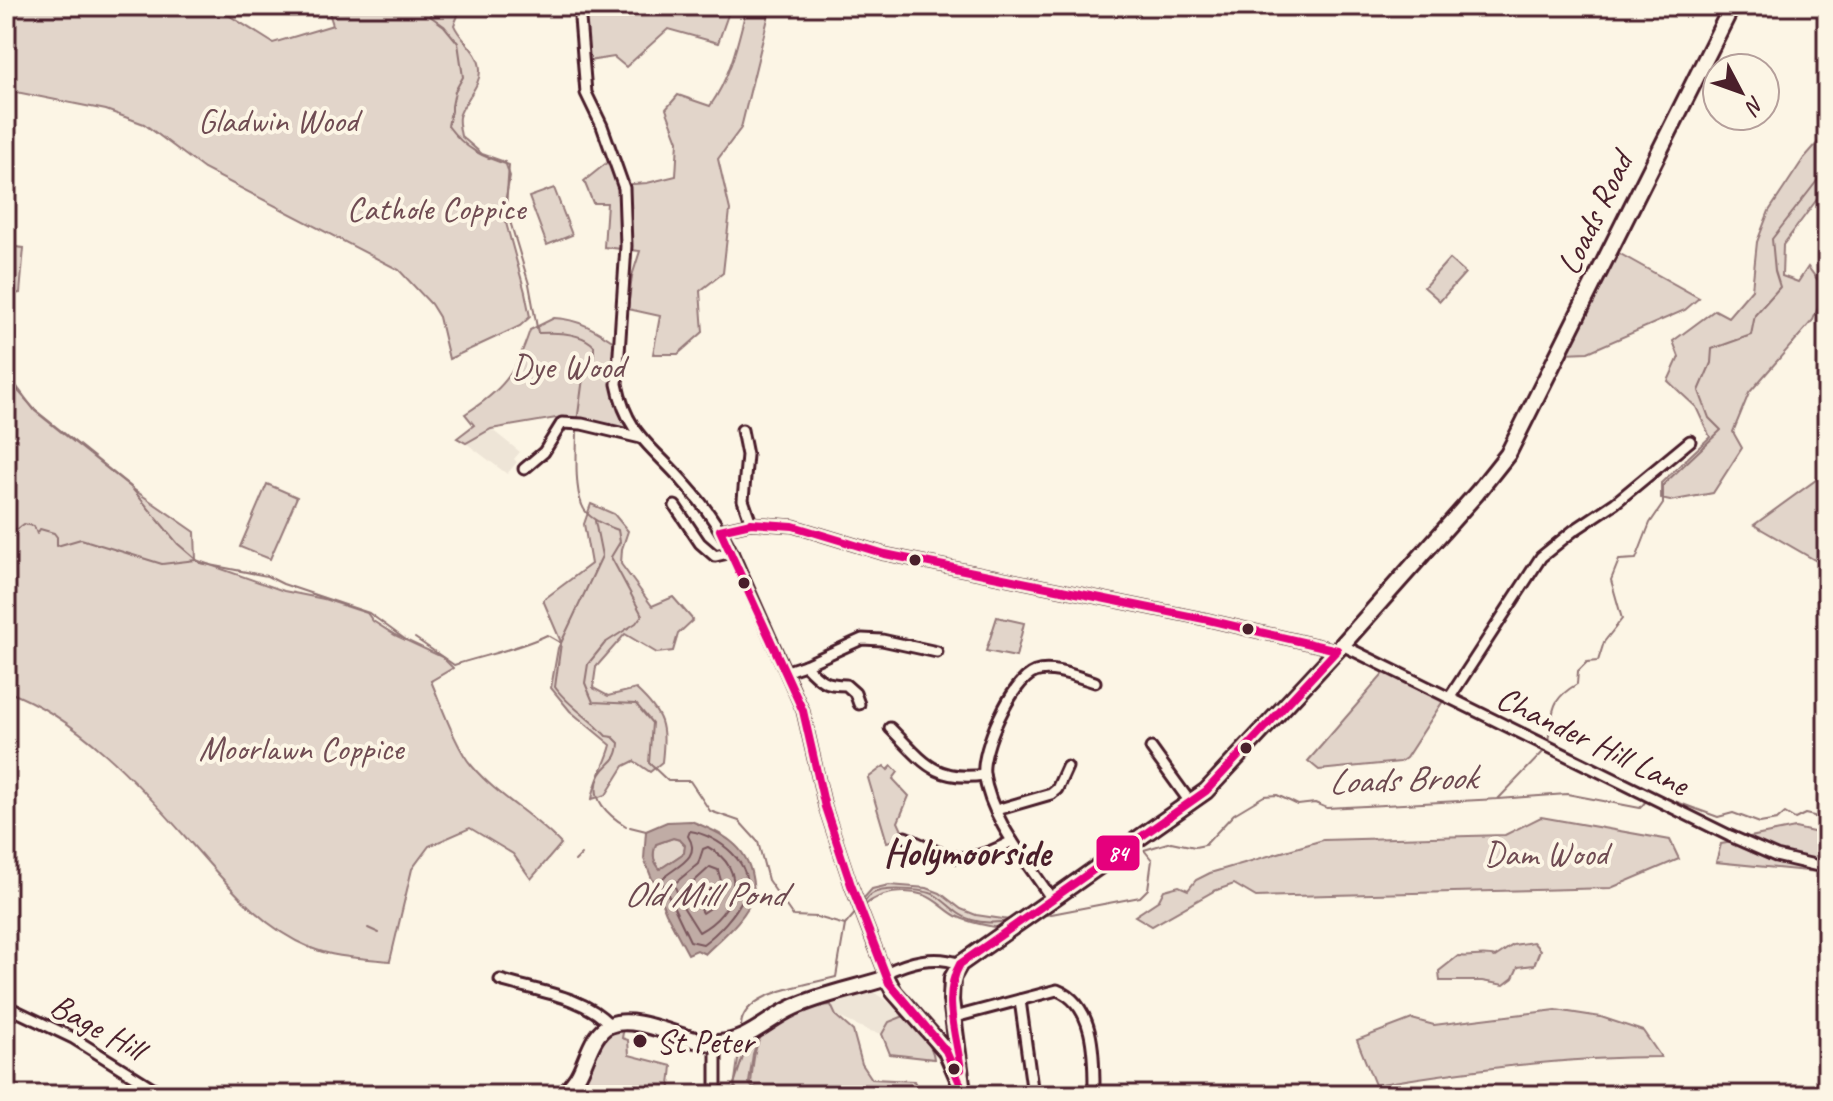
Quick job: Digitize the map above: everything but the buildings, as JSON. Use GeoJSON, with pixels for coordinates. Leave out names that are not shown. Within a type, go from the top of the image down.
{"type":"FeatureCollection","features":[{"type":"Feature","properties":{"kind":"street"},"geometry":{"type":"LineString","coordinates":[[579,6],[586,93],[602,126],[624,188],[626,246],[617,384],[621,405],[630,424],[686,484],[732,552],[803,711],[825,807],[886,975],[894,992],[946,1051],[964,1089]]}},
{"type":"Feature","properties":{"kind":"street","name":"Loads Road"},"geometry":{"type":"LineString","coordinates":[[960,964],[1206,791],[1430,548],[1508,454],[1732,6]]}},
{"type":"Feature","properties":{"kind":"street"},"geometry":{"type":"LineString","coordinates":[[524,469],[544,452],[562,423],[582,424],[641,438]]}},
{"type":"Feature","properties":{"kind":"street"},"geometry":{"type":"LineString","coordinates":[[742,430],[747,455],[743,500],[751,523]]}},
{"type":"Feature","properties":{"kind":"street"},"geometry":{"type":"LineString","coordinates":[[1450,697],[1541,557],[1615,503],[1690,441]]}},
{"type":"Feature","properties":{"kind":"street"},"geometry":{"type":"LineString","coordinates":[[675,506],[700,543],[715,556],[732,552]]}},
{"type":"Feature","properties":{"kind":"street","name":"Chander Hill Lane"},"geometry":{"type":"LineString","coordinates":[[720,530],[751,523],[793,526],[885,554],[1339,648],[1450,697],[1650,798],[1776,856],[1827,868]]}},
{"type":"Feature","properties":{"kind":"street"},"geometry":{"type":"LineString","coordinates":[[787,671],[862,639],[882,640],[937,652]]}},
{"type":"Feature","properties":{"kind":"street"},"geometry":{"type":"LineString","coordinates":[[805,665],[826,683],[846,685],[858,700],[865,688]]}},
{"type":"Feature","properties":{"kind":"street"},"geometry":{"type":"LineString","coordinates":[[1051,898],[1012,841],[996,810],[984,775],[984,758],[1010,696],[1032,673],[1050,670],[1095,682]]}},
{"type":"Feature","properties":{"kind":"street"},"geometry":{"type":"LineString","coordinates":[[890,728],[934,769],[948,776],[984,775]]}},
{"type":"Feature","properties":{"kind":"street"},"geometry":{"type":"LineString","coordinates":[[1151,748],[1190,802]]}},
{"type":"Feature","properties":{"kind":"street"},"geometry":{"type":"LineString","coordinates":[[996,810],[1051,794],[1069,768]]}},
{"type":"Feature","properties":{"kind":"street"},"geometry":{"type":"LineString","coordinates":[[905,837],[920,849],[956,858],[975,858],[1012,841]]}},
{"type":"Feature","properties":{"kind":"street"},"geometry":{"type":"LineString","coordinates":[[563,1095],[577,1077],[600,1033],[610,1025],[654,1027],[679,1036],[716,1043],[743,1037],[796,1006],[886,975],[904,965],[933,959],[960,964],[952,978],[951,1000],[964,1089]]}},
{"type":"Feature","properties":{"kind":"street"},"geometry":{"type":"LineString","coordinates":[[500,980],[586,1005],[610,1025]]}},
{"type":"Feature","properties":{"kind":"street"},"geometry":{"type":"LineString","coordinates":[[955,1017],[1057,990],[1068,994],[1083,1012],[1094,1068],[1094,1095]]}},
{"type":"Feature","properties":{"kind":"street"},"geometry":{"type":"LineString","coordinates":[[1020,1000],[1033,1095]]}},
{"type":"Feature","properties":{"kind":"street","name":"Bage Hill"},"geometry":{"type":"LineString","coordinates":[[6,1006],[73,1038],[164,1095]]}},
{"type":"Feature","properties":{"kind":"street"},"geometry":{"type":"LineString","coordinates":[[716,1043],[716,1095]]}},
{"type":"Feature","properties":{"kind":"shaded area"},"geometry":{"type":"Polygon","coordinates":[[[491,429],[520,452],[514,459],[517,462],[507,474],[466,443],[491,429]]]}},
{"type":"Feature","properties":{"kind":"shaded area"},"geometry":{"type":"Polygon","coordinates":[[[860,992],[875,993],[904,1016],[889,1022],[882,1034],[836,1016],[831,1005],[860,992]]]}},
{"type":"Feature","properties":{"kind":"green space"},"geometry":{"type":"Polygon","coordinates":[[[6,6],[214,6],[273,43],[333,25],[327,6],[462,6],[454,25],[476,57],[480,76],[459,117],[461,136],[482,154],[505,162],[510,176],[503,212],[530,317],[520,326],[449,359],[439,317],[399,270],[204,169],[144,124],[106,110],[6,90],[6,6]]]}},
{"type":"Feature","properties":{"kind":"green space"},"geometry":{"type":"Polygon","coordinates":[[[585,6],[731,6],[718,43],[668,29],[626,67],[614,57],[588,61],[585,6]]]}},
{"type":"Feature","properties":{"kind":"green space"},"geometry":{"type":"Polygon","coordinates":[[[747,6],[771,6],[741,128],[718,159],[730,210],[723,273],[700,291],[703,332],[678,354],[653,354],[660,316],[628,309],[632,276],[640,251],[604,247],[607,203],[593,203],[584,181],[609,161],[620,185],[676,176],[678,141],[666,109],[678,95],[710,106],[729,71],[747,6]]]}},
{"type":"Feature","properties":{"kind":"green space"},"geometry":{"type":"Polygon","coordinates":[[[1827,132],[1827,186],[1783,245],[1782,276],[1798,282],[1808,267],[1825,290],[1813,320],[1749,393],[1733,432],[1742,448],[1713,493],[1670,501],[1661,499],[1661,483],[1710,437],[1696,407],[1668,381],[1679,357],[1673,341],[1715,310],[1728,317],[1752,289],[1757,242],[1769,211],[1804,158],[1827,132]]]}},
{"type":"Feature","properties":{"kind":"green space"},"geometry":{"type":"Polygon","coordinates":[[[554,188],[572,235],[547,245],[529,197],[554,188]]]}},
{"type":"Feature","properties":{"kind":"green space"},"geometry":{"type":"Polygon","coordinates":[[[6,246],[24,248],[20,293],[6,295],[6,246]]]}},
{"type":"Feature","properties":{"kind":"green space"},"geometry":{"type":"Polygon","coordinates":[[[1615,251],[1699,298],[1685,310],[1588,352],[1565,353],[1615,251]]]}},
{"type":"Feature","properties":{"kind":"green space"},"geometry":{"type":"Polygon","coordinates":[[[1449,259],[1465,273],[1440,301],[1424,287],[1449,259]]]}},
{"type":"Feature","properties":{"kind":"green space","name":"Dye Wood"},"geometry":{"type":"Polygon","coordinates":[[[554,318],[579,323],[617,344],[614,389],[629,431],[562,417],[491,429],[466,443],[457,438],[474,425],[465,414],[499,388],[513,369],[530,330],[554,318]]]}},
{"type":"Feature","properties":{"kind":"green space","name":"Moorlawn Coppice"},"geometry":{"type":"Polygon","coordinates":[[[6,372],[35,411],[133,489],[195,532],[196,560],[284,591],[324,599],[367,613],[373,621],[395,635],[442,657],[453,668],[431,681],[466,758],[493,787],[561,844],[531,879],[513,854],[470,828],[429,846],[412,869],[390,961],[340,956],[311,948],[275,928],[244,902],[106,754],[58,717],[6,691],[6,372]]]}},
{"type":"Feature","properties":{"kind":"green space"},"geometry":{"type":"Polygon","coordinates":[[[1827,472],[1827,567],[1754,525],[1827,472]]]}},
{"type":"Feature","properties":{"kind":"green space"},"geometry":{"type":"Polygon","coordinates":[[[267,484],[297,497],[270,559],[240,547],[267,484]]]}},
{"type":"Feature","properties":{"kind":"green space"},"geometry":{"type":"Polygon","coordinates":[[[591,504],[614,514],[628,531],[621,564],[652,606],[673,597],[693,620],[678,634],[673,651],[657,653],[625,634],[596,667],[593,688],[608,696],[636,689],[658,714],[664,739],[662,762],[650,772],[634,761],[624,766],[606,795],[592,799],[611,745],[570,711],[551,688],[561,642],[543,600],[591,564],[584,524],[591,504]]]}},
{"type":"Feature","properties":{"kind":"green space"},"geometry":{"type":"Polygon","coordinates":[[[997,617],[1024,623],[1016,657],[986,651],[997,617]]]}},
{"type":"Feature","properties":{"kind":"green space"},"geometry":{"type":"Polygon","coordinates":[[[1386,671],[1443,701],[1406,758],[1400,762],[1319,770],[1308,761],[1386,671]]]}},
{"type":"Feature","properties":{"kind":"green space"},"geometry":{"type":"Polygon","coordinates":[[[884,766],[888,770],[892,766],[898,772],[893,779],[909,796],[898,822],[905,837],[887,842],[868,778],[884,766]]]}},
{"type":"Feature","properties":{"kind":"green space","name":"Dam Wood"},"geometry":{"type":"Polygon","coordinates":[[[1541,817],[1670,840],[1679,859],[1611,888],[1256,897],[1234,884],[1214,891],[1152,926],[1135,916],[1159,900],[1164,890],[1179,886],[1188,890],[1196,880],[1210,873],[1323,840],[1505,835],[1541,817]]]}},
{"type":"Feature","properties":{"kind":"green space"},"geometry":{"type":"Polygon","coordinates":[[[1795,828],[1827,835],[1827,862],[1777,853],[1745,838],[1795,828]]]}},
{"type":"Feature","properties":{"kind":"green space"},"geometry":{"type":"Polygon","coordinates":[[[673,838],[685,845],[684,853],[660,869],[654,858],[656,844],[673,838]]]}},
{"type":"Feature","properties":{"kind":"green space"},"geometry":{"type":"Polygon","coordinates":[[[1739,841],[1827,873],[1716,862],[1721,844],[1739,841]]]}},
{"type":"Feature","properties":{"kind":"green space"},"geometry":{"type":"Polygon","coordinates":[[[889,885],[927,888],[976,915],[1009,920],[999,928],[972,922],[956,916],[928,897],[909,892],[885,895],[865,905],[863,899],[872,889],[889,885]]]}},
{"type":"Feature","properties":{"kind":"green space"},"geometry":{"type":"Polygon","coordinates":[[[1533,942],[1540,950],[1534,965],[1518,967],[1513,978],[1504,985],[1482,981],[1440,981],[1439,971],[1458,956],[1495,957],[1513,945],[1533,942]]]}},
{"type":"Feature","properties":{"kind":"green space"},"geometry":{"type":"Polygon","coordinates":[[[831,1005],[836,1016],[853,1031],[862,1064],[872,1079],[914,1081],[920,1095],[761,1095],[751,1083],[755,1051],[763,1034],[776,1022],[794,1013],[831,1005]]]}},
{"type":"Feature","properties":{"kind":"green space"},"geometry":{"type":"Polygon","coordinates":[[[1556,1010],[1601,1017],[1643,1031],[1661,1057],[1518,1065],[1375,1085],[1357,1040],[1412,1019],[1434,1025],[1556,1010]]]}},
{"type":"Feature","properties":{"kind":"green space"},"geometry":{"type":"Polygon","coordinates":[[[904,1016],[927,1041],[934,1059],[890,1054],[882,1034],[889,1022],[904,1016]]]}},
{"type":"Feature","properties":{"kind":"green space"},"geometry":{"type":"Polygon","coordinates":[[[624,1027],[622,1038],[628,1040],[629,1055],[672,1066],[669,1095],[569,1095],[601,1038],[611,1028],[624,1027]]]}},
{"type":"Feature","properties":{"kind":"green space"},"geometry":{"type":"Polygon","coordinates":[[[759,1036],[749,1083],[758,1095],[733,1095],[740,1045],[759,1036]]]}},
{"type":"Feature","properties":{"kind":"water","name":"Old Mill Pond"},"geometry":{"type":"Polygon","coordinates":[[[691,821],[712,830],[738,848],[749,866],[754,889],[750,904],[732,928],[705,954],[697,950],[688,954],[666,913],[644,859],[646,831],[667,822],[691,821]],[[673,838],[656,844],[654,858],[660,869],[684,853],[685,845],[673,838]]]}},
{"type":"Feature","properties":{"kind":"waterway"},"geometry":{"type":"LineString","coordinates":[[439,6],[434,7],[430,16],[444,26],[458,43],[463,77],[455,91],[448,126],[475,151],[509,165],[506,208],[529,284],[538,333],[575,335],[594,346],[594,357],[584,371],[577,422]]}},
{"type":"Feature","properties":{"kind":"waterway"},"geometry":{"type":"LineString","coordinates":[[465,6],[485,9],[485,6]]}},
{"type":"Feature","properties":{"kind":"waterway","name":"Loads Brook"},"geometry":{"type":"LineString","coordinates":[[1547,743],[1556,703],[1577,684],[1578,671],[1587,662],[1598,661],[1604,642],[1622,619],[1611,580],[1619,560],[1636,559],[1650,523],[1663,504],[1663,485],[1721,430],[1709,418],[1699,391],[1711,363],[1712,349],[1751,335],[1755,315],[1780,287],[1772,239],[1827,168]]}},
{"type":"Feature","properties":{"kind":"waterway"},"geometry":{"type":"LineString","coordinates":[[6,377],[35,410],[130,486],[178,544],[200,563],[267,576],[369,613],[406,640]]}},
{"type":"Feature","properties":{"kind":"waterway"},"geometry":{"type":"LineString","coordinates":[[577,428],[579,497],[584,510],[592,518],[618,530],[620,542],[611,557],[642,615],[636,623],[605,643],[588,664],[585,683],[593,702],[636,704],[652,723],[649,763],[668,781],[690,781],[710,811],[739,821],[758,842],[768,880],[793,916],[817,917],[845,925],[836,977],[762,998],[743,1016],[741,1029]]}},
{"type":"Feature","properties":{"kind":"waterway"},"geometry":{"type":"LineString","coordinates":[[6,513],[12,517],[8,521],[16,530],[24,524],[34,526],[37,534],[40,529],[54,533],[57,546],[81,539],[162,564],[196,560]]}},
{"type":"Feature","properties":{"kind":"waterway"},"geometry":{"type":"LineString","coordinates":[[595,521],[602,556],[561,643],[555,687],[606,736],[613,737],[619,743],[615,758],[600,775],[597,791],[598,799],[607,812],[626,826]]}},
{"type":"Feature","properties":{"kind":"waterway"},"geometry":{"type":"LineString","coordinates":[[415,638],[454,665],[547,635],[561,643]]}},
{"type":"Feature","properties":{"kind":"waterway","name":"Loads Brook"},"geometry":{"type":"LineString","coordinates":[[1041,916],[1140,897],[1148,889],[1152,860],[1144,850],[1171,842],[1195,847],[1205,845],[1234,814],[1264,796],[1277,795],[1298,805],[1315,803],[1327,808],[1498,799],[1545,750]]}},
{"type":"Feature","properties":{"kind":"waterway"},"geometry":{"type":"LineString","coordinates":[[1499,799],[1567,794],[1640,808],[1647,800]]}},
{"type":"Feature","properties":{"kind":"waterway"},"geometry":{"type":"LineString","coordinates":[[1655,794],[1718,817],[1733,813],[1760,823],[1777,820],[1785,813],[1795,819],[1805,814],[1814,816],[1820,823],[1827,817]]}},
{"type":"Feature","properties":{"kind":"waterway"},"geometry":{"type":"LineString","coordinates":[[630,827],[646,831]]}},
{"type":"Feature","properties":{"kind":"waterway"},"geometry":{"type":"LineString","coordinates":[[575,861],[581,855]]}},
{"type":"Feature","properties":{"kind":"waterway","name":"Loads Brook"},"geometry":{"type":"LineString","coordinates":[[864,903],[877,892],[913,890],[935,895],[972,920],[1010,921]]}},
{"type":"Feature","properties":{"kind":"waterway","name":"Loads Brook"},"geometry":{"type":"LineString","coordinates":[[845,925],[857,911]]}},
{"type":"Feature","properties":{"kind":"waterway"},"geometry":{"type":"LineString","coordinates":[[368,928],[379,933]]}},
{"type":"Feature","properties":{"kind":"waterway"},"geometry":{"type":"LineString","coordinates":[[739,1095],[734,1084],[743,1057],[742,1044]]}},
{"type":"Feature","properties":{"kind":"transit line","name":"84"},"geometry":{"type":"LineString","coordinates":[[965,1095],[946,1051],[889,983],[825,807],[803,711],[720,530],[751,523],[793,526],[885,554],[1204,619],[1337,650]]}},
{"type":"Feature","properties":{"kind":"transit line","name":"84"},"geometry":{"type":"LineString","coordinates":[[961,1069],[951,1002],[960,964],[1206,791],[1337,650]]}},
{"type":"Feature","properties":{"kind":"place","name":"St Peter"},"geometry":{"type":"Point","coordinates":[640,1041]}},
{"type":"Feature","properties":{"kind":"district","name":"Holymoorside"},"geometry":{"type":"Point","coordinates":[967,852]}},
{"type":"Feature","properties":{"kind":"park label","name":"Gladwin Wood"},"geometry":{"type":"Point","coordinates":[278,120]}},
{"type":"Feature","properties":{"kind":"park label","name":"Cathole Coppice"},"geometry":{"type":"Point","coordinates":[436,208]}}]}
